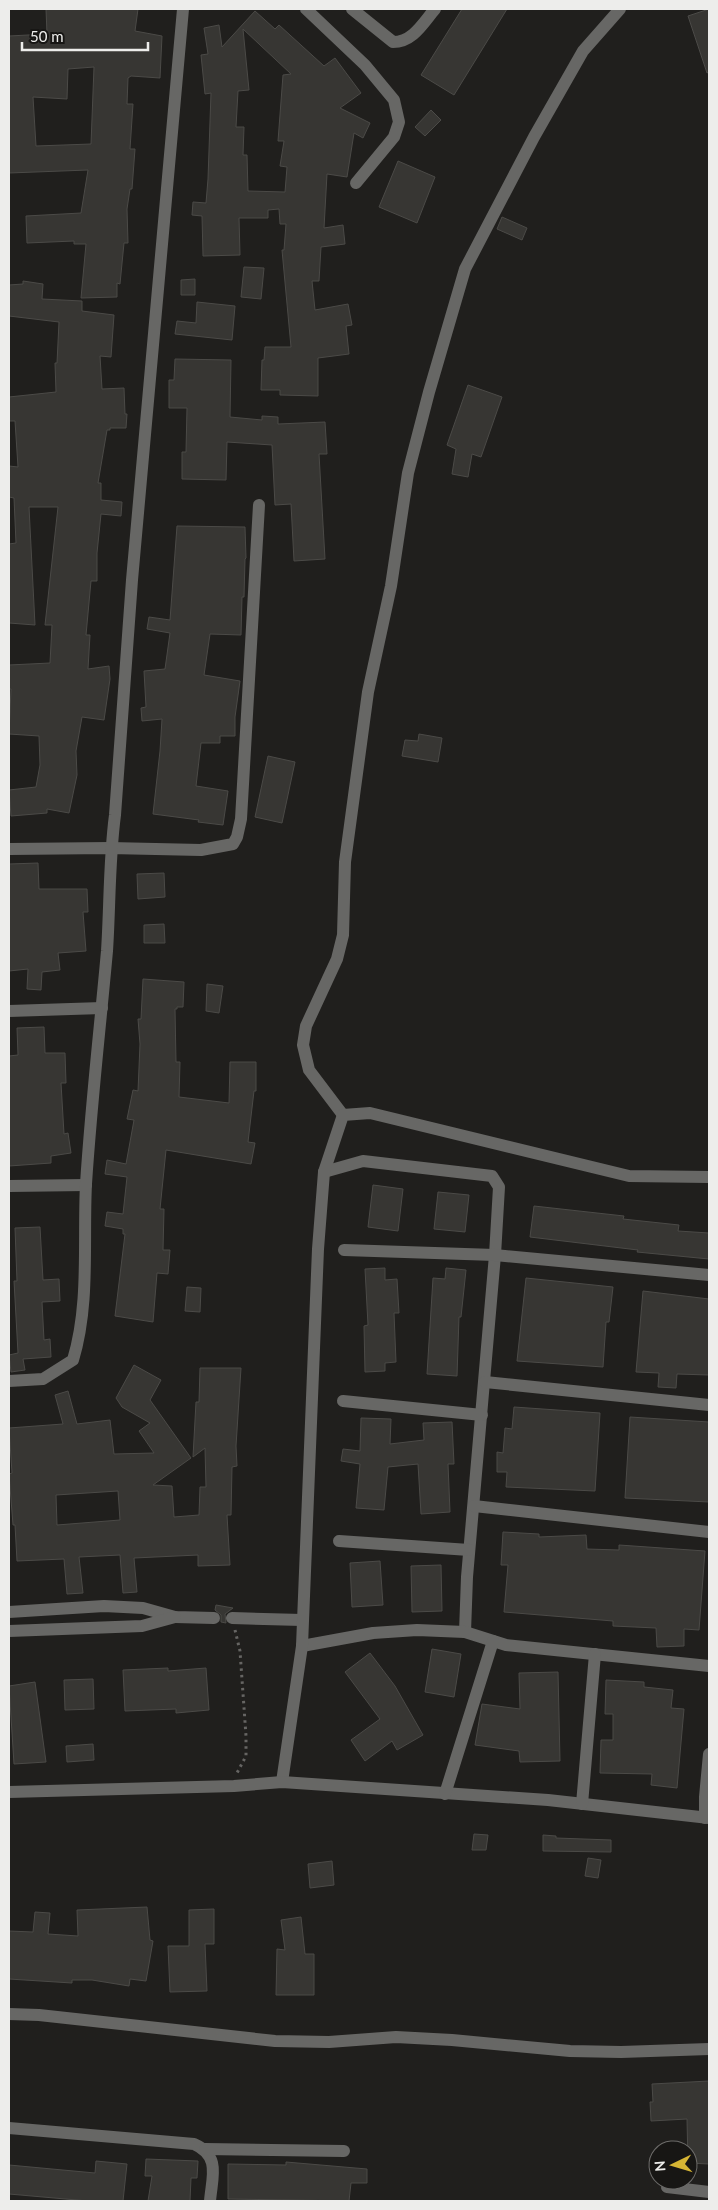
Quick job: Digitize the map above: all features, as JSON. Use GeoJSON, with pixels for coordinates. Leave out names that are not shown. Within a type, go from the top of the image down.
{"type":"FeatureCollection","features":[{"type":"Feature","properties":{"kind":"street"},"geometry":{"type":"LineString","coordinates":[[9,1381],[43,1379],[73,1360],[79,1342],[85,1268],[86,1185],[109,920],[110,848],[115,815],[132,580],[184,9]]}},
{"type":"Feature","properties":{"kind":"street"},"geometry":{"type":"LineString","coordinates":[[306,9],[365,65],[394,100],[399,122],[394,137],[356,182]]}},
{"type":"Feature","properties":{"kind":"street"},"geometry":{"type":"LineString","coordinates":[[352,9],[393,42],[401,42],[410,39],[435,9]]}},
{"type":"Feature","properties":{"kind":"street"},"geometry":{"type":"LineString","coordinates":[[343,1115],[309,1070],[303,1045],[306,1026],[337,959],[343,934],[346,862],[368,692],[391,586],[408,473],[429,392],[465,269],[534,137],[583,52],[620,9]]}},
{"type":"Feature","properties":{"kind":"street"},"geometry":{"type":"LineString","coordinates":[[9,849],[110,848],[202,850],[233,844],[237,837],[241,819],[259,505]]}},
{"type":"Feature","properties":{"kind":"street"},"geometry":{"type":"LineString","coordinates":[[9,1011],[102,1008]]}},
{"type":"Feature","properties":{"kind":"street"},"geometry":{"type":"LineString","coordinates":[[343,1115],[370,1113],[629,1176],[709,1177]]}},
{"type":"Feature","properties":{"kind":"street"},"geometry":{"type":"LineString","coordinates":[[282,1782],[302,1646],[318,1249],[324,1172],[343,1115]]}},
{"type":"Feature","properties":{"kind":"street"},"geometry":{"type":"LineString","coordinates":[[324,1172],[363,1161],[492,1176],[499,1188],[485,1382],[469,1550],[465,1632]]}},
{"type":"Feature","properties":{"kind":"street"},"geometry":{"type":"LineString","coordinates":[[9,1186],[86,1185]]}},
{"type":"Feature","properties":{"kind":"street"},"geometry":{"type":"LineString","coordinates":[[344,1250],[495,1255],[709,1275]]}},
{"type":"Feature","properties":{"kind":"street"},"geometry":{"type":"LineString","coordinates":[[485,1382],[709,1405]]}},
{"type":"Feature","properties":{"kind":"street"},"geometry":{"type":"LineString","coordinates":[[343,1401],[482,1415]]}},
{"type":"Feature","properties":{"kind":"street"},"geometry":{"type":"LineString","coordinates":[[474,1506],[709,1532]]}},
{"type":"Feature","properties":{"kind":"street"},"geometry":{"type":"LineString","coordinates":[[340,1541],[469,1550]]}},
{"type":"Feature","properties":{"kind":"street"},"geometry":{"type":"LineString","coordinates":[[9,1612],[104,1606],[143,1608],[175,1617],[214,1618]]}},
{"type":"Feature","properties":{"kind":"street"},"geometry":{"type":"LineString","coordinates":[[9,1631],[142,1626],[175,1617]]}},
{"type":"Feature","properties":{"kind":"street"},"geometry":{"type":"LineString","coordinates":[[232,1618],[302,1620]]}},
{"type":"Feature","properties":{"kind":"street"},"geometry":{"type":"LineString","coordinates":[[302,1646],[374,1633],[417,1630],[465,1632],[506,1645],[709,1666]]}},
{"type":"Feature","properties":{"kind":"street"},"geometry":{"type":"LineString","coordinates":[[445,1794],[493,1641]]}},
{"type":"Feature","properties":{"kind":"street"},"geometry":{"type":"LineString","coordinates":[[582,1804],[595,1654]]}},
{"type":"Feature","properties":{"kind":"street"},"geometry":{"type":"LineString","coordinates":[[9,1792],[234,1786],[282,1782],[582,1804],[707,1818],[705,1797],[709,1754]]}},
{"type":"Feature","properties":{"kind":"street"},"geometry":{"type":"LineString","coordinates":[[9,2014],[39,2015],[275,2041],[329,2042],[396,2037],[621,2052],[709,2049]]}},
{"type":"Feature","properties":{"kind":"street"},"geometry":{"type":"LineString","coordinates":[[9,2128],[194,2144],[205,2149],[344,2151]]}},
{"type":"Feature","properties":{"kind":"street"},"geometry":{"type":"LineString","coordinates":[[205,2149],[214,2161],[210,2201]]}},
{"type":"Feature","properties":{"kind":"street"},"geometry":{"type":"LineString","coordinates":[[688,2190],[709,2192]]}},
{"type":"Feature","properties":{"kind":"path"},"geometry":{"type":"LineString","coordinates":[[232,1618],[240,1651],[246,1736],[246,1756],[237,1771],[234,1786]]}},
{"type":"Feature","properties":{"kind":"building"},"geometry":{"type":"Polygon","coordinates":[[[46,9],[138,9],[135,31],[162,36],[160,78],[131,76],[128,78],[127,104],[133,104],[130,149],[135,149],[132,189],[130,189],[127,209],[128,243],[124,243],[120,284],[117,283],[117,297],[81,298],[86,244],[74,244],[74,241],[27,243],[26,216],[81,213],[88,170],[9,173],[9,36],[47,34],[46,9]],[[94,67],[68,69],[67,99],[33,97],[36,146],[91,144],[94,67]]]}},
{"type":"Feature","properties":{"kind":"building"},"geometry":{"type":"Polygon","coordinates":[[[462,9],[507,9],[454,95],[421,75],[462,9]]]}},
{"type":"Feature","properties":{"kind":"building"},"geometry":{"type":"Polygon","coordinates":[[[709,9],[709,72],[707,73],[688,16],[709,9]]]}},
{"type":"Feature","properties":{"kind":"building"},"geometry":{"type":"Polygon","coordinates":[[[255,11],[275,29],[279,25],[324,66],[335,58],[361,93],[340,108],[370,123],[363,138],[354,133],[347,177],[327,174],[324,228],[343,225],[345,244],[321,247],[319,281],[312,281],[315,310],[348,304],[352,325],[346,326],[349,354],[318,358],[318,396],[280,395],[280,390],[261,390],[262,360],[264,360],[265,347],[291,347],[282,250],[284,250],[286,224],[280,224],[279,209],[268,210],[268,218],[239,218],[240,255],[203,256],[202,216],[192,215],[193,202],[206,203],[208,179],[211,93],[205,94],[201,55],[208,54],[204,28],[219,25],[222,47],[255,11]],[[243,29],[249,90],[238,91],[236,127],[244,127],[243,155],[247,155],[248,191],[285,192],[287,167],[280,166],[284,141],[278,141],[283,75],[291,74],[243,29]]]}},
{"type":"Feature","properties":{"kind":"building"},"geometry":{"type":"Polygon","coordinates":[[[431,110],[441,120],[425,136],[415,127],[431,110]]]}},
{"type":"Feature","properties":{"kind":"building"},"geometry":{"type":"Polygon","coordinates":[[[398,161],[435,177],[417,223],[379,207],[398,161]]]}},
{"type":"Feature","properties":{"kind":"building"},"geometry":{"type":"Polygon","coordinates":[[[502,217],[527,228],[522,240],[497,229],[502,217]]]}},
{"type":"Feature","properties":{"kind":"building"},"geometry":{"type":"Polygon","coordinates":[[[244,267],[264,268],[261,299],[241,297],[244,267]]]}},
{"type":"Feature","properties":{"kind":"building"},"geometry":{"type":"Polygon","coordinates":[[[195,279],[195,295],[181,295],[181,280],[195,279]]]}},
{"type":"Feature","properties":{"kind":"building"},"geometry":{"type":"Polygon","coordinates":[[[23,281],[43,284],[42,299],[82,301],[82,311],[114,315],[111,357],[100,356],[102,389],[124,388],[125,414],[127,414],[126,428],[110,428],[110,430],[107,430],[98,483],[101,483],[101,500],[122,502],[121,516],[101,514],[97,553],[97,581],[91,581],[86,635],[90,635],[88,669],[109,666],[110,679],[104,720],[82,717],[76,751],[77,775],[69,813],[47,809],[47,813],[11,816],[9,790],[36,787],[40,765],[39,736],[9,734],[11,689],[9,689],[9,665],[50,663],[52,625],[45,625],[58,507],[29,507],[35,625],[9,623],[9,544],[16,543],[14,498],[9,497],[9,466],[18,467],[15,421],[9,421],[9,397],[56,392],[55,363],[57,363],[59,322],[9,316],[9,285],[23,284],[23,281]]]}},
{"type":"Feature","properties":{"kind":"building"},"geometry":{"type":"Polygon","coordinates":[[[197,302],[235,306],[232,340],[175,334],[177,321],[196,323],[197,302]]]}},
{"type":"Feature","properties":{"kind":"building"},"geometry":{"type":"Polygon","coordinates":[[[175,359],[231,360],[230,417],[262,420],[262,416],[278,417],[278,424],[325,422],[327,454],[319,454],[325,559],[294,561],[291,504],[275,505],[272,445],[227,442],[226,480],[182,479],[182,452],[186,452],[187,408],[169,408],[169,380],[174,380],[175,359]]]}},
{"type":"Feature","properties":{"kind":"building"},"geometry":{"type":"Polygon","coordinates":[[[468,385],[502,397],[481,457],[472,454],[468,477],[452,474],[456,449],[447,445],[468,385]]]}},
{"type":"Feature","properties":{"kind":"building"},"geometry":{"type":"Polygon","coordinates":[[[177,526],[245,527],[246,558],[241,635],[210,634],[204,675],[240,681],[235,717],[235,736],[220,736],[220,743],[201,743],[196,786],[228,791],[223,825],[153,814],[162,719],[142,721],[141,708],[146,707],[144,671],[165,669],[170,633],[147,629],[149,617],[170,620],[177,526]]]}},
{"type":"Feature","properties":{"kind":"building"},"geometry":{"type":"Polygon","coordinates":[[[419,734],[442,738],[438,762],[402,756],[405,740],[418,741],[419,734]]]}},
{"type":"Feature","properties":{"kind":"building"},"geometry":{"type":"Polygon","coordinates":[[[268,756],[295,762],[282,823],[255,817],[268,756]]]}},
{"type":"Feature","properties":{"kind":"building"},"geometry":{"type":"Polygon","coordinates":[[[38,863],[39,889],[87,889],[88,912],[83,912],[86,951],[58,953],[60,970],[42,972],[41,990],[27,989],[28,969],[9,971],[9,864],[38,863]]]}},
{"type":"Feature","properties":{"kind":"building"},"geometry":{"type":"Polygon","coordinates":[[[164,873],[165,897],[138,899],[137,874],[164,873]]]}},
{"type":"Feature","properties":{"kind":"building"},"geometry":{"type":"Polygon","coordinates":[[[164,924],[165,943],[144,943],[144,925],[164,924]]]}},
{"type":"Feature","properties":{"kind":"building"},"geometry":{"type":"Polygon","coordinates":[[[143,979],[184,982],[183,1007],[175,1009],[176,1062],[180,1062],[179,1097],[229,1103],[230,1062],[256,1062],[256,1091],[254,1091],[248,1142],[255,1143],[251,1164],[166,1150],[160,1209],[164,1209],[163,1250],[170,1250],[168,1274],[157,1273],[153,1322],[115,1316],[125,1234],[123,1234],[123,1229],[105,1226],[107,1212],[123,1214],[127,1177],[105,1174],[107,1160],[126,1164],[134,1120],[127,1119],[133,1090],[138,1091],[140,1044],[138,1019],[141,1019],[143,979]]]}},
{"type":"Feature","properties":{"kind":"building"},"geometry":{"type":"Polygon","coordinates":[[[207,984],[223,986],[219,1013],[206,1011],[207,984]]]}},
{"type":"Feature","properties":{"kind":"building"},"geometry":{"type":"Polygon","coordinates":[[[44,1027],[45,1053],[65,1053],[66,1083],[61,1083],[64,1134],[68,1133],[71,1153],[51,1156],[51,1163],[9,1166],[9,1056],[18,1055],[17,1028],[44,1027]]]}},
{"type":"Feature","properties":{"kind":"building"},"geometry":{"type":"Polygon","coordinates":[[[373,1185],[403,1189],[398,1231],[368,1227],[373,1185]]]}},
{"type":"Feature","properties":{"kind":"building"},"geometry":{"type":"Polygon","coordinates":[[[438,1192],[469,1195],[465,1232],[434,1229],[438,1192]]]}},
{"type":"Feature","properties":{"kind":"building"},"geometry":{"type":"Polygon","coordinates":[[[534,1206],[624,1216],[623,1219],[679,1225],[678,1231],[709,1233],[709,1259],[637,1252],[638,1250],[530,1237],[534,1206]]]}},
{"type":"Feature","properties":{"kind":"building"},"geometry":{"type":"Polygon","coordinates":[[[40,1227],[43,1280],[59,1279],[60,1301],[42,1302],[44,1340],[50,1339],[51,1357],[23,1359],[25,1370],[11,1372],[9,1355],[18,1353],[14,1281],[17,1281],[15,1228],[40,1227]]]}},
{"type":"Feature","properties":{"kind":"building"},"geometry":{"type":"Polygon","coordinates":[[[385,1268],[385,1280],[397,1279],[399,1313],[394,1313],[396,1362],[385,1363],[385,1371],[365,1372],[364,1326],[368,1325],[365,1269],[385,1268]]]}},
{"type":"Feature","properties":{"kind":"building"},"geometry":{"type":"Polygon","coordinates":[[[446,1268],[466,1270],[461,1317],[459,1317],[457,1376],[427,1374],[433,1278],[445,1279],[446,1268]]]}},
{"type":"Feature","properties":{"kind":"building"},"geometry":{"type":"Polygon","coordinates":[[[526,1278],[613,1287],[609,1322],[606,1322],[603,1367],[517,1361],[526,1278]]]}},
{"type":"Feature","properties":{"kind":"building"},"geometry":{"type":"Polygon","coordinates":[[[187,1287],[201,1288],[200,1312],[185,1311],[187,1287]]]}},
{"type":"Feature","properties":{"kind":"building"},"geometry":{"type":"Polygon","coordinates":[[[643,1291],[709,1299],[709,1375],[677,1374],[676,1388],[658,1387],[659,1373],[636,1372],[643,1291]]]}},
{"type":"Feature","properties":{"kind":"building"},"geometry":{"type":"Polygon","coordinates":[[[134,1365],[161,1380],[150,1400],[191,1458],[153,1485],[172,1486],[174,1517],[199,1515],[200,1487],[206,1487],[205,1448],[193,1457],[196,1402],[199,1402],[200,1368],[241,1368],[236,1446],[237,1466],[232,1467],[231,1515],[227,1515],[230,1565],[198,1566],[198,1555],[134,1558],[137,1592],[123,1593],[120,1555],[79,1557],[83,1593],[67,1594],[64,1559],[17,1561],[9,1474],[12,1473],[9,1428],[63,1424],[55,1395],[68,1391],[77,1424],[110,1420],[114,1454],[154,1453],[139,1431],[150,1423],[122,1407],[116,1398],[134,1365]],[[118,1491],[56,1495],[57,1525],[120,1520],[118,1491]]]}},
{"type":"Feature","properties":{"kind":"building"},"geometry":{"type":"Polygon","coordinates":[[[514,1407],[600,1413],[595,1491],[506,1487],[507,1472],[497,1472],[497,1452],[503,1453],[505,1428],[512,1429],[514,1407]]]}},
{"type":"Feature","properties":{"kind":"building"},"geometry":{"type":"Polygon","coordinates":[[[630,1417],[709,1422],[709,1502],[625,1498],[630,1417]]]}},
{"type":"Feature","properties":{"kind":"building"},"geometry":{"type":"Polygon","coordinates":[[[361,1418],[391,1419],[390,1444],[424,1440],[423,1423],[452,1422],[454,1464],[448,1464],[450,1512],[421,1514],[418,1464],[388,1467],[384,1510],[356,1508],[360,1464],[341,1461],[343,1449],[360,1451],[361,1418]]]}},
{"type":"Feature","properties":{"kind":"building"},"geometry":{"type":"Polygon","coordinates":[[[503,1532],[539,1534],[539,1537],[586,1535],[587,1549],[619,1550],[619,1545],[705,1551],[699,1630],[684,1629],[684,1646],[657,1647],[656,1628],[613,1626],[613,1621],[504,1612],[508,1565],[501,1565],[503,1532]]]}},
{"type":"Feature","properties":{"kind":"building"},"geometry":{"type":"Polygon","coordinates":[[[380,1561],[383,1605],[352,1607],[350,1563],[380,1561]]]}},
{"type":"Feature","properties":{"kind":"building"},"geometry":{"type":"Polygon","coordinates":[[[441,1565],[442,1611],[412,1612],[411,1566],[441,1565]]]}},
{"type":"Feature","properties":{"kind":"building"},"geometry":{"type":"Polygon","coordinates":[[[216,1605],[233,1608],[225,1614],[226,1623],[221,1622],[221,1615],[215,1610],[216,1605]]]}},
{"type":"Feature","properties":{"kind":"building"},"geometry":{"type":"Polygon","coordinates":[[[432,1649],[461,1654],[454,1697],[425,1692],[432,1649]]]}},
{"type":"Feature","properties":{"kind":"building"},"geometry":{"type":"Polygon","coordinates":[[[370,1653],[395,1686],[423,1735],[397,1750],[392,1741],[365,1761],[351,1740],[380,1719],[345,1672],[370,1653]]]}},
{"type":"Feature","properties":{"kind":"building"},"geometry":{"type":"Polygon","coordinates":[[[168,1668],[168,1671],[206,1668],[209,1710],[176,1713],[176,1709],[125,1711],[123,1670],[168,1668]]]}},
{"type":"Feature","properties":{"kind":"building"},"geometry":{"type":"Polygon","coordinates":[[[558,1672],[560,1761],[520,1762],[519,1751],[475,1745],[482,1704],[520,1709],[519,1673],[558,1672]]]}},
{"type":"Feature","properties":{"kind":"building"},"geometry":{"type":"Polygon","coordinates":[[[93,1679],[94,1709],[65,1710],[64,1680],[93,1679]]]}},
{"type":"Feature","properties":{"kind":"building"},"geometry":{"type":"Polygon","coordinates":[[[606,1680],[644,1682],[644,1687],[673,1690],[671,1708],[684,1709],[677,1788],[651,1785],[652,1774],[600,1773],[601,1740],[613,1740],[613,1714],[605,1714],[606,1680]]]}},
{"type":"Feature","properties":{"kind":"building"},"geometry":{"type":"Polygon","coordinates":[[[35,1682],[46,1762],[14,1764],[9,1686],[35,1682]]]}},
{"type":"Feature","properties":{"kind":"building"},"geometry":{"type":"Polygon","coordinates":[[[93,1744],[94,1760],[67,1762],[66,1746],[93,1744]]]}},
{"type":"Feature","properties":{"kind":"building"},"geometry":{"type":"Polygon","coordinates":[[[474,1834],[488,1835],[486,1850],[472,1850],[474,1834]]]}},
{"type":"Feature","properties":{"kind":"building"},"geometry":{"type":"Polygon","coordinates":[[[543,1835],[556,1836],[556,1838],[611,1840],[611,1852],[543,1851],[543,1835]]]}},
{"type":"Feature","properties":{"kind":"building"},"geometry":{"type":"Polygon","coordinates":[[[588,1858],[601,1860],[598,1878],[585,1876],[588,1858]]]}},
{"type":"Feature","properties":{"kind":"building"},"geometry":{"type":"Polygon","coordinates":[[[332,1861],[334,1885],[310,1888],[308,1864],[332,1861]]]}},
{"type":"Feature","properties":{"kind":"building"},"geometry":{"type":"Polygon","coordinates":[[[147,1907],[150,1940],[153,1941],[146,1981],[130,1979],[129,1986],[92,1980],[72,1980],[72,1983],[9,1979],[9,1931],[33,1932],[35,1912],[50,1913],[48,1934],[78,1936],[77,1910],[147,1907]]]}},
{"type":"Feature","properties":{"kind":"building"},"geometry":{"type":"Polygon","coordinates":[[[214,1909],[214,1944],[205,1944],[207,1991],[170,1992],[168,1946],[189,1946],[189,1910],[214,1909]]]}},
{"type":"Feature","properties":{"kind":"building"},"geometry":{"type":"Polygon","coordinates":[[[301,1917],[305,1954],[314,1954],[314,1995],[276,1995],[277,1949],[285,1950],[281,1920],[301,1917]]]}},
{"type":"Feature","properties":{"kind":"building"},"geometry":{"type":"Polygon","coordinates":[[[709,2081],[709,2164],[698,2163],[698,2140],[687,2140],[687,2119],[651,2121],[650,2102],[653,2102],[652,2084],[709,2081]]]}},
{"type":"Feature","properties":{"kind":"building"},"geometry":{"type":"Polygon","coordinates":[[[146,2159],[198,2161],[197,2178],[191,2178],[190,2201],[148,2201],[152,2176],[145,2176],[146,2159]]]}},
{"type":"Feature","properties":{"kind":"building"},"geometry":{"type":"Polygon","coordinates":[[[96,2161],[127,2164],[123,2201],[88,2201],[9,2194],[9,2165],[95,2173],[96,2161]]]}},
{"type":"Feature","properties":{"kind":"building"},"geometry":{"type":"Polygon","coordinates":[[[286,2162],[367,2169],[367,2183],[351,2183],[349,2201],[228,2199],[228,2164],[286,2165],[286,2162]]]}}]}
